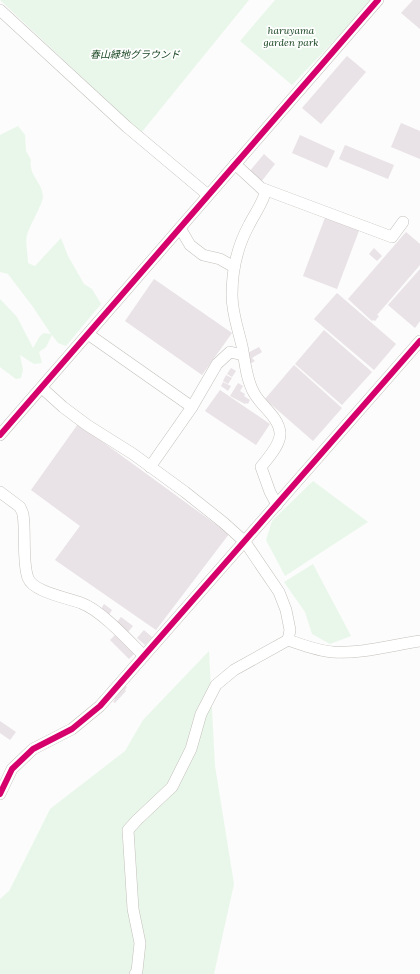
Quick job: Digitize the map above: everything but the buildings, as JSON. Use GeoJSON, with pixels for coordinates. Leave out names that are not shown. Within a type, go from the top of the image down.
{"type":"FeatureCollection","features":[{"type":"Feature","properties":{"kind":"street"},"geometry":{"type":"LineString","coordinates":[[0,435],[378,0]]}},
{"type":"Feature","properties":{"kind":"street"},"geometry":{"type":"LineString","coordinates":[[0,10],[127,127],[208,195]]}},
{"type":"Feature","properties":{"kind":"street"},"geometry":{"type":"LineString","coordinates":[[235,164],[261,188],[392,237],[403,222]]}},
{"type":"Feature","properties":{"kind":"street"},"geometry":{"type":"LineString","coordinates":[[266,190],[259,209],[248,226],[239,246],[234,267],[232,296],[235,321],[246,370],[253,393],[278,423],[281,434],[277,445],[261,467],[270,492],[277,504]]}},
{"type":"Feature","properties":{"kind":"street"},"geometry":{"type":"LineString","coordinates":[[180,228],[190,245],[203,256],[220,259],[234,267]]}},
{"type":"Feature","properties":{"kind":"street"},"geometry":{"type":"LineString","coordinates":[[88,334],[192,407]]}},
{"type":"Feature","properties":{"kind":"street"},"geometry":{"type":"LineString","coordinates":[[0,794],[12,769],[33,749],[72,729],[100,706],[245,542],[420,340]]}},
{"type":"Feature","properties":{"kind":"street"},"geometry":{"type":"LineString","coordinates":[[150,467],[192,407],[217,364],[230,352],[243,355]]}},
{"type":"Feature","properties":{"kind":"street"},"geometry":{"type":"LineString","coordinates":[[42,388],[63,407],[87,425],[150,467],[197,501],[245,542],[279,592],[286,610],[290,630],[288,640]]}},
{"type":"Feature","properties":{"kind":"street"},"geometry":{"type":"LineString","coordinates":[[0,492],[20,507],[23,514],[26,570],[28,580],[36,588],[84,604],[122,633],[144,656]]}},
{"type":"Feature","properties":{"kind":"street"},"geometry":{"type":"LineString","coordinates":[[135,974],[137,971],[140,942],[133,909],[128,830],[172,787],[191,749],[201,714],[216,685],[234,670],[288,640],[315,649],[333,652],[354,652],[420,640]]}},
{"type":"Feature","properties":{"kind":"green space","name":"春山緑地グラウンド"},"geometry":{"type":"Polygon","coordinates":[[[0,0],[249,0],[141,133],[0,0]]]}},
{"type":"Feature","properties":{"kind":"green space","name":"haruyama garden park"},"geometry":{"type":"Polygon","coordinates":[[[275,0],[373,0],[292,85],[240,41],[275,0]]]}},
{"type":"Feature","properties":{"kind":"green space"},"geometry":{"type":"Polygon","coordinates":[[[18,126],[25,135],[26,151],[31,160],[33,175],[41,187],[43,197],[26,238],[28,263],[35,266],[61,238],[68,256],[84,284],[92,289],[101,304],[66,346],[58,343],[52,335],[46,347],[39,352],[42,363],[34,364],[20,355],[23,370],[21,378],[16,379],[0,367],[0,299],[17,317],[33,348],[40,336],[44,333],[51,334],[8,274],[0,272],[0,135],[18,126]]]}},
{"type":"Feature","properties":{"kind":"green space"},"geometry":{"type":"Polygon","coordinates":[[[313,481],[368,522],[285,576],[266,540],[272,521],[313,481]]]}},
{"type":"Feature","properties":{"kind":"green space"},"geometry":{"type":"Polygon","coordinates":[[[313,564],[351,636],[330,644],[312,634],[305,612],[284,582],[313,564]]]}},
{"type":"Feature","properties":{"kind":"green space"},"geometry":{"type":"Polygon","coordinates":[[[209,651],[215,766],[234,884],[214,974],[0,974],[0,899],[9,891],[50,809],[125,751],[143,720],[209,651]]]}},
{"type":"Feature","properties":{"kind":"cycle path"},"geometry":{"type":"LineString","coordinates":[[0,435],[378,0]]}},
{"type":"Feature","properties":{"kind":"cycle path"},"geometry":{"type":"LineString","coordinates":[[0,794],[12,769],[33,749],[72,729],[100,706],[420,341]]}}]}
